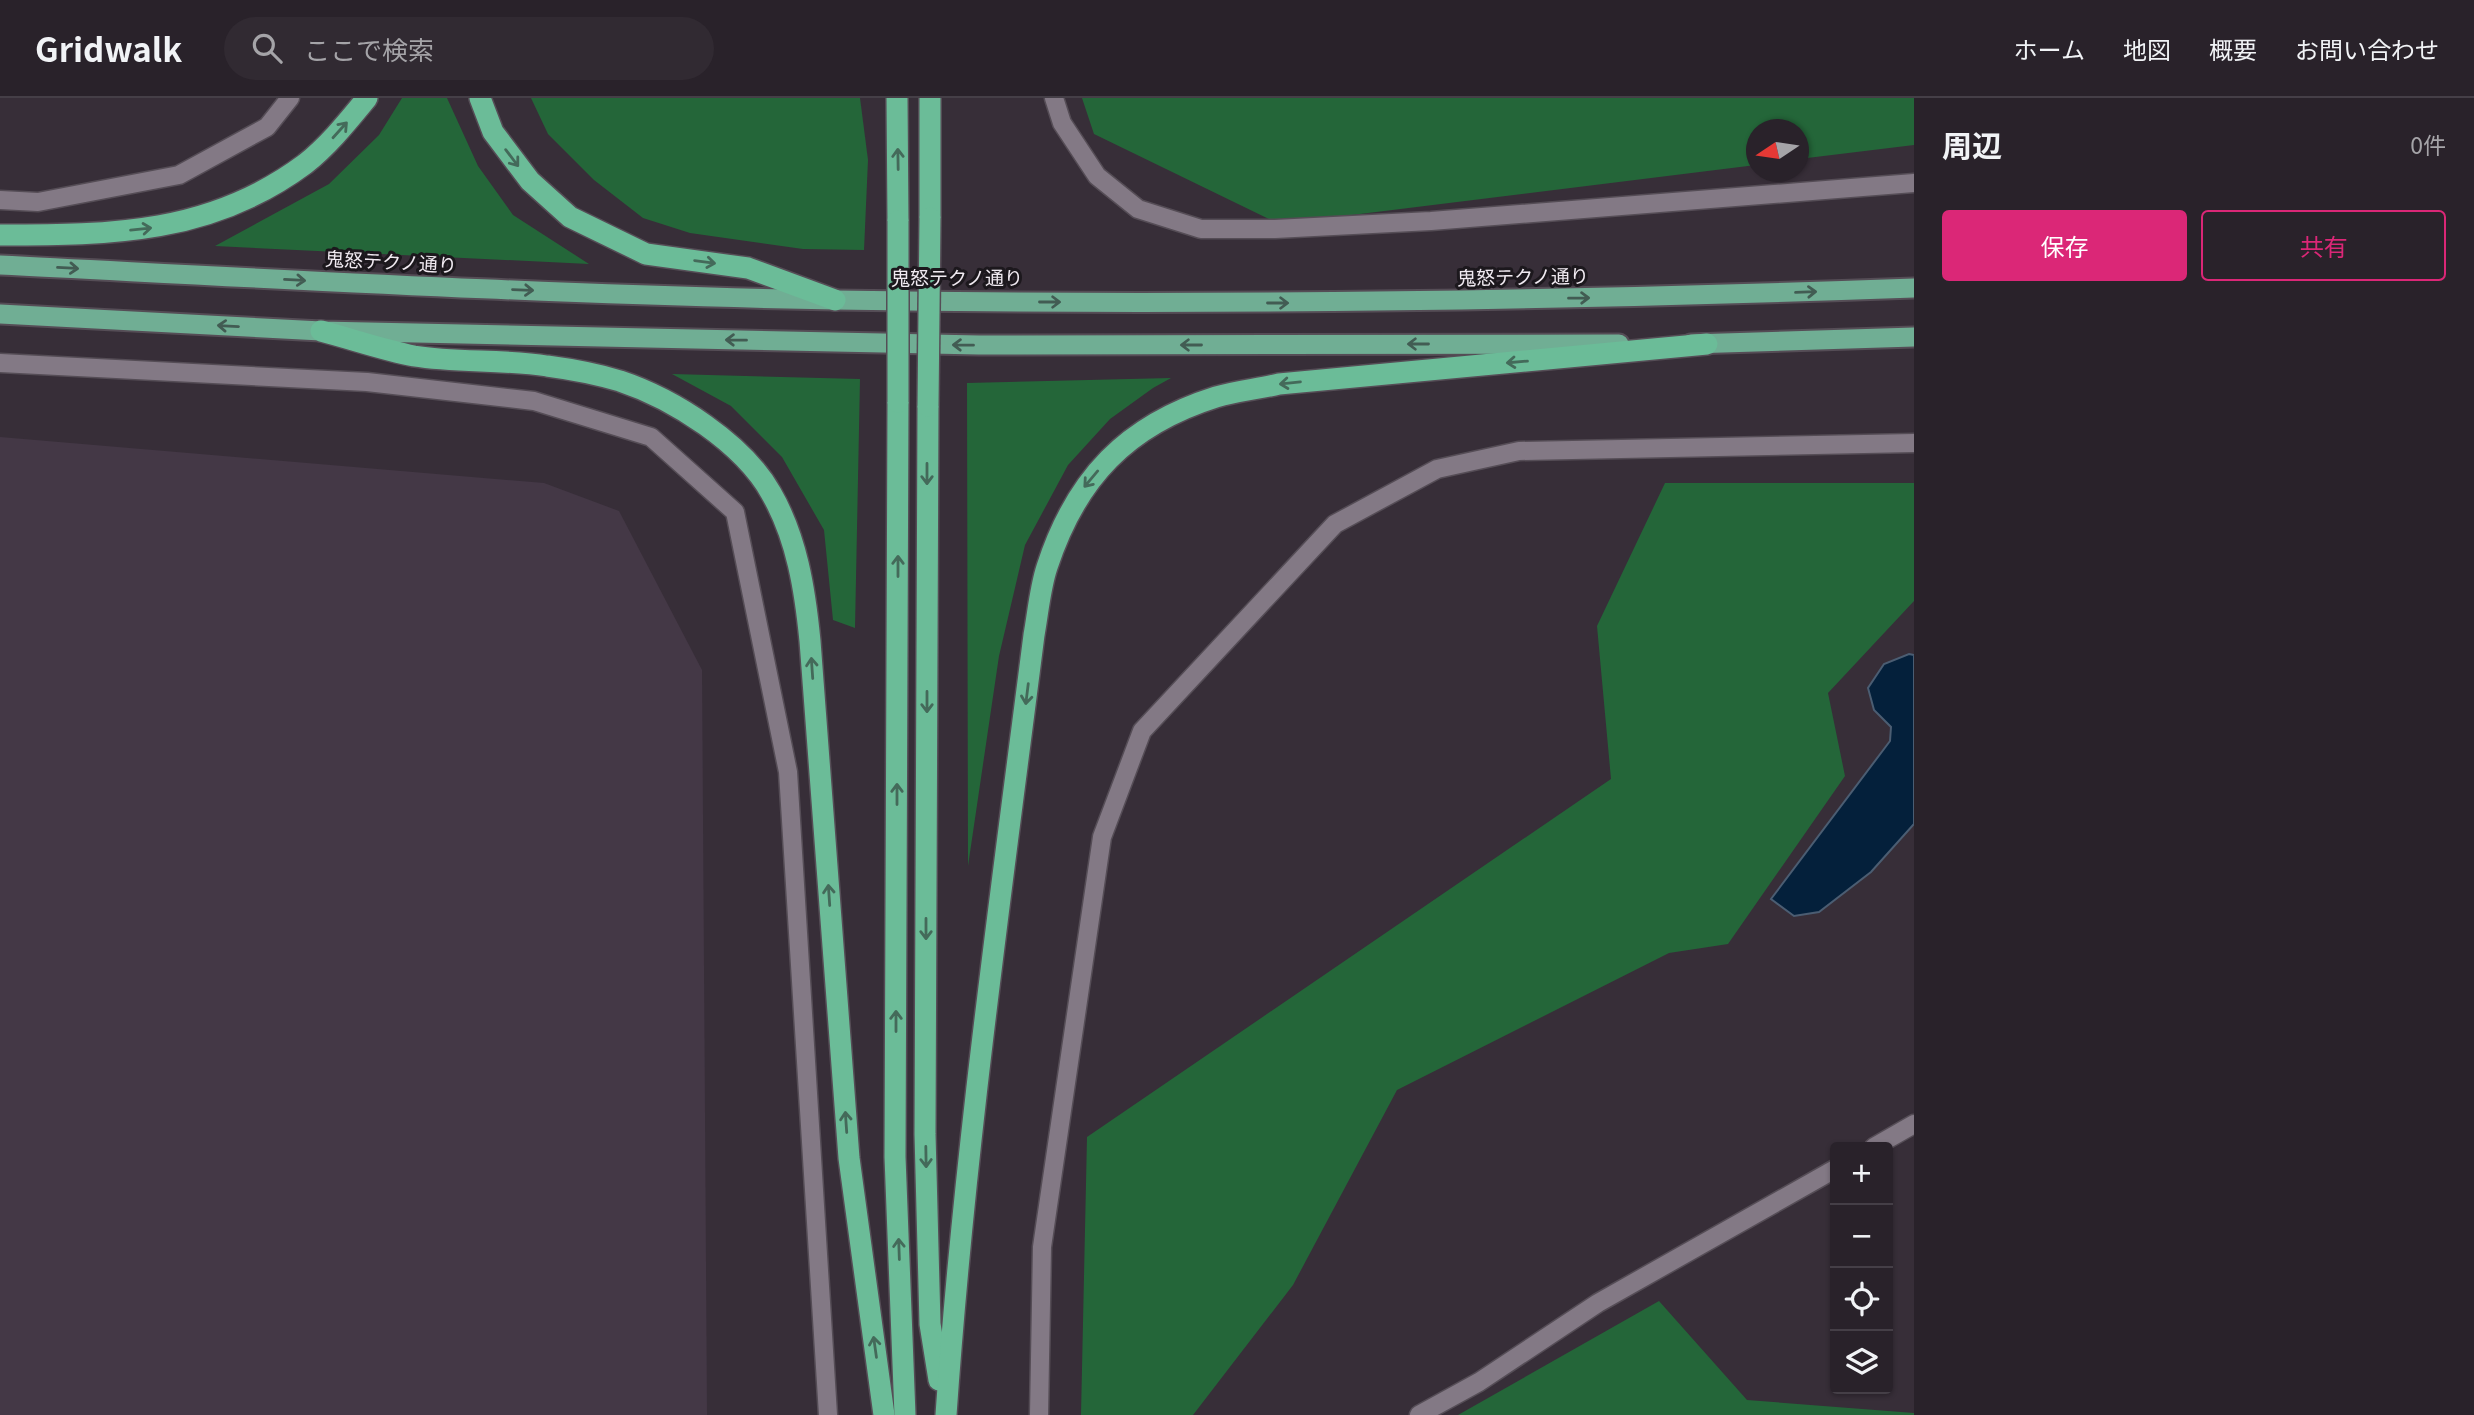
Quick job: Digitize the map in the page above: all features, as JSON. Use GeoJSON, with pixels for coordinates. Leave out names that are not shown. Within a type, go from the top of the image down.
{"type":"FeatureCollection","features":[{"type":"Feature","properties":{"kind":"highway"},"geometry":{"type":"LineString","coordinates":[[0,235],[84,235],[158,228],[204,216],[256,196],[306,163],[339,132],[368,98]]}},
{"type":"Feature","properties":{"kind":"highway"},"geometry":{"type":"LineString","coordinates":[[480,98],[493,132],[530,181],[570,217],[646,254],[748,268],[835,300]]}},
{"type":"Feature","properties":{"kind":"highway"},"geometry":{"type":"LineString","coordinates":[[897,98],[895,1157],[905,1415]]}},
{"type":"Feature","properties":{"kind":"highway"},"geometry":{"type":"LineString","coordinates":[[930,98],[925,1134],[930,1324],[945,1415]]}},
{"type":"Feature","properties":{"kind":"highway","name":"鬼怒テクノ通り"},"geometry":{"type":"LineString","coordinates":[[0,265],[411,286],[835,300],[1362,303],[1712,296],[1914,288]]}},
{"type":"Feature","properties":{"kind":"highway"},"geometry":{"type":"LineString","coordinates":[[0,314],[321,331],[979,345],[1707,344],[1914,337]]}},
{"type":"Feature","properties":{"kind":"highway"},"geometry":{"type":"LineString","coordinates":[[321,331],[414,356],[546,366],[620,381],[664,401],[702,423],[742,454],[771,492],[791,538],[804,586],[849,1158],[884,1415]]}},
{"type":"Feature","properties":{"kind":"highway"},"geometry":{"type":"LineString","coordinates":[[945,1415],[972,1127],[1034,635],[1046,568],[1085,484],[1118,449],[1159,421],[1216,397],[1279,384],[1707,344]]}},
{"type":"Feature","properties":{"kind":"street"},"geometry":{"type":"LineString","coordinates":[[0,200],[38,202],[179,175],[267,127],[290,98]]}},
{"type":"Feature","properties":{"kind":"street"},"geometry":{"type":"LineString","coordinates":[[1054,98],[1062,123],[1097,176],[1138,209],[1201,229],[1275,229],[1431,220],[1914,183]]}},
{"type":"Feature","properties":{"kind":"street"},"geometry":{"type":"LineString","coordinates":[[0,363],[367,382],[534,401],[651,438],[736,512],[788,772],[828,1415]]}},
{"type":"Feature","properties":{"kind":"street"},"geometry":{"type":"LineString","coordinates":[[1039,1415],[1042,1247],[1102,837],[1142,731],[1335,524],[1437,469],[1519,451],[1914,443]]}},
{"type":"Feature","properties":{"kind":"street"},"geometry":{"type":"LineString","coordinates":[[1883,1142],[1914,1124]]}},
{"type":"Feature","properties":{"kind":"street"},"geometry":{"type":"LineString","coordinates":[[1419,1415],[1479,1382],[1598,1303],[1830,1172]]}},
{"type":"Feature","properties":{"kind":"shaded area"},"geometry":{"type":"Polygon","coordinates":[[[0,437],[544,483],[619,511],[702,670],[707,1415],[0,1415],[0,437]]]}},
{"type":"Feature","properties":{"kind":"green space"},"geometry":{"type":"Polygon","coordinates":[[[402,98],[447,98],[478,166],[513,215],[589,264],[215,246],[329,184],[379,135],[402,98]]]}},
{"type":"Feature","properties":{"kind":"green space"},"geometry":{"type":"Polygon","coordinates":[[[531,98],[860,98],[868,160],[864,250],[803,249],[690,233],[643,218],[594,180],[548,134],[531,98]]]}},
{"type":"Feature","properties":{"kind":"green space"},"geometry":{"type":"Polygon","coordinates":[[[1082,98],[1914,98],[1914,145],[1809,158],[1809,119],[1746,119],[1746,166],[1279,224],[1094,134],[1082,98]]]}},
{"type":"Feature","properties":{"kind":"green space"},"geometry":{"type":"Polygon","coordinates":[[[672,374],[860,379],[855,628],[833,620],[824,530],[782,457],[731,406],[672,374]]]}},
{"type":"Feature","properties":{"kind":"green space"},"geometry":{"type":"Polygon","coordinates":[[[1171,378],[1110,419],[1068,465],[1025,545],[999,656],[968,866],[967,383],[1171,378]]]}},
{"type":"Feature","properties":{"kind":"green space"},"geometry":{"type":"Polygon","coordinates":[[[1665,483],[1914,483],[1914,601],[1828,693],[1845,776],[1728,944],[1669,953],[1397,1090],[1293,1285],[1193,1415],[1081,1415],[1087,1137],[1611,779],[1597,626],[1665,483]]]}},
{"type":"Feature","properties":{"kind":"green space"},"geometry":{"type":"Polygon","coordinates":[[[1659,1301],[1747,1400],[1914,1415],[1458,1415],[1659,1301]]]}},
{"type":"Feature","properties":{"kind":"water"},"geometry":{"type":"Polygon","coordinates":[[[1909,654],[1914,655],[1914,824],[1871,872],[1819,912],[1794,916],[1771,899],[1890,741],[1891,727],[1874,710],[1868,688],[1884,664],[1909,654]]]}}]}
